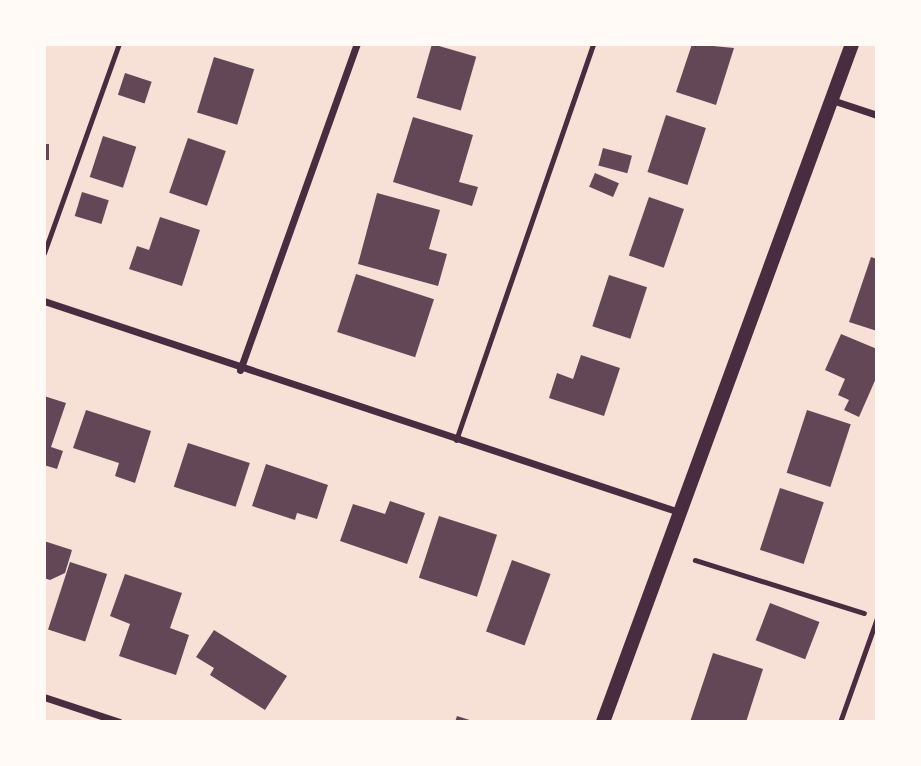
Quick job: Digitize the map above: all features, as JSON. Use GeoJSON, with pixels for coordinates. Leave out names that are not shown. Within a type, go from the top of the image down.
{"type":"FeatureCollection","features":[{"type":"Feature","properties":{"kind":"main road"},"geometry":{"type":"LineString","coordinates":[[603,722],[676,512],[852,44]]}},
{"type":"Feature","properties":{"kind":"street"},"geometry":{"type":"LineString","coordinates":[[240,370],[357,44]]}},
{"type":"Feature","properties":{"kind":"street"},"geometry":{"type":"LineString","coordinates":[[831,100],[877,115]]}},
{"type":"Feature","properties":{"kind":"street"},"geometry":{"type":"LineString","coordinates":[[44,301],[240,370],[676,512]]}},
{"type":"Feature","properties":{"kind":"street"},"geometry":{"type":"LineString","coordinates":[[44,697],[119,722]]}},
{"type":"Feature","properties":{"kind":"lane"},"geometry":{"type":"LineString","coordinates":[[44,253],[119,44]]}},
{"type":"Feature","properties":{"kind":"lane"},"geometry":{"type":"LineString","coordinates":[[456,440],[593,44]]}},
{"type":"Feature","properties":{"kind":"lane"},"geometry":{"type":"LineString","coordinates":[[840,722],[877,618]]}},
{"type":"Feature","properties":{"kind":"path"},"geometry":{"type":"LineString","coordinates":[[695,560],[865,614]]}},
{"type":"Feature","properties":{"kind":"building"},"geometry":{"type":"Polygon","coordinates":[[[432,44],[476,57],[461,111],[417,98],[432,44]]]}},
{"type":"Feature","properties":{"kind":"building"},"geometry":{"type":"Polygon","coordinates":[[[692,44],[734,48],[716,105],[676,92],[692,44]]]}},
{"type":"Feature","properties":{"kind":"building"},"geometry":{"type":"Polygon","coordinates":[[[214,57],[254,69],[237,125],[197,112],[214,57]]]}},
{"type":"Feature","properties":{"kind":"building"},"geometry":{"type":"Polygon","coordinates":[[[125,73],[152,82],[145,104],[118,95],[125,73]]]}},
{"type":"Feature","properties":{"kind":"building"},"geometry":{"type":"Polygon","coordinates":[[[666,115],[706,128],[687,185],[647,172],[666,115]]]}},
{"type":"Feature","properties":{"kind":"building"},"geometry":{"type":"Polygon","coordinates":[[[413,117],[473,135],[459,182],[478,187],[472,206],[393,182],[413,117]]]}},
{"type":"Feature","properties":{"kind":"building"},"geometry":{"type":"Polygon","coordinates":[[[103,136],[136,147],[123,188],[90,177],[103,136]]]}},
{"type":"Feature","properties":{"kind":"building"},"geometry":{"type":"Polygon","coordinates":[[[188,138],[226,151],[207,206],[169,193],[188,138]]]}},
{"type":"Feature","properties":{"kind":"building"},"geometry":{"type":"Polygon","coordinates":[[[44,144],[49,144],[49,160],[44,160],[44,144]]]}},
{"type":"Feature","properties":{"kind":"building"},"geometry":{"type":"Polygon","coordinates":[[[603,148],[632,156],[627,173],[598,165],[603,148]]]}},
{"type":"Feature","properties":{"kind":"building"},"geometry":{"type":"Polygon","coordinates":[[[595,173],[619,183],[613,197],[589,187],[595,173]]]}},
{"type":"Feature","properties":{"kind":"building"},"geometry":{"type":"Polygon","coordinates":[[[82,192],[109,200],[101,224],[75,216],[82,192]]]}},
{"type":"Feature","properties":{"kind":"building"},"geometry":{"type":"Polygon","coordinates":[[[377,193],[440,210],[429,249],[447,254],[438,286],[358,264],[377,193]]]}},
{"type":"Feature","properties":{"kind":"building"},"geometry":{"type":"Polygon","coordinates":[[[649,197],[684,209],[664,268],[629,256],[649,197]]]}},
{"type":"Feature","properties":{"kind":"building"},"geometry":{"type":"Polygon","coordinates":[[[160,217],[200,230],[182,286],[129,269],[137,246],[149,250],[160,217]]]}},
{"type":"Feature","properties":{"kind":"building"},"geometry":{"type":"Polygon","coordinates":[[[871,257],[877,259],[877,331],[849,322],[871,257]]]}},
{"type":"Feature","properties":{"kind":"building"},"geometry":{"type":"Polygon","coordinates":[[[356,274],[434,299],[415,357],[337,332],[356,274]]]}},
{"type":"Feature","properties":{"kind":"building"},"geometry":{"type":"Polygon","coordinates":[[[609,275],[647,287],[630,339],[592,326],[609,275]]]}},
{"type":"Feature","properties":{"kind":"building"},"geometry":{"type":"Polygon","coordinates":[[[841,334],[877,349],[877,376],[859,417],[844,410],[849,400],[838,395],[845,379],[825,370],[841,334]]]}},
{"type":"Feature","properties":{"kind":"building"},"geometry":{"type":"Polygon","coordinates":[[[581,355],[620,368],[604,416],[549,398],[557,373],[573,379],[581,355]]]}},
{"type":"Feature","properties":{"kind":"building"},"geometry":{"type":"Polygon","coordinates":[[[44,396],[66,403],[51,447],[63,451],[57,469],[44,465],[44,396]]]}},
{"type":"Feature","properties":{"kind":"building"},"geometry":{"type":"Polygon","coordinates":[[[86,410],[151,431],[135,483],[115,476],[119,463],[73,448],[86,410]]]}},
{"type":"Feature","properties":{"kind":"building"},"geometry":{"type":"Polygon","coordinates":[[[807,410],[851,424],[830,487],[787,473],[807,410]]]}},
{"type":"Feature","properties":{"kind":"building"},"geometry":{"type":"Polygon","coordinates":[[[188,443],[250,463],[236,507],[174,487],[188,443]]]}},
{"type":"Feature","properties":{"kind":"building"},"geometry":{"type":"Polygon","coordinates":[[[266,464],[328,485],[317,519],[297,513],[295,520],[252,506],[266,464]]]}},
{"type":"Feature","properties":{"kind":"building"},"geometry":{"type":"Polygon","coordinates":[[[780,488],[824,502],[804,564],[760,550],[780,488]]]}},
{"type":"Feature","properties":{"kind":"building"},"geometry":{"type":"Polygon","coordinates":[[[390,501],[425,513],[407,564],[340,541],[353,504],[385,514],[390,501]]]}},
{"type":"Feature","properties":{"kind":"building"},"geometry":{"type":"Polygon","coordinates":[[[439,516],[497,535],[477,597],[419,578],[439,516]]]}},
{"type":"Feature","properties":{"kind":"building"},"geometry":{"type":"Polygon","coordinates":[[[44,541],[72,550],[65,573],[50,580],[44,578],[44,541]]]}},
{"type":"Feature","properties":{"kind":"building"},"geometry":{"type":"Polygon","coordinates":[[[512,560],[551,574],[525,645],[486,631],[512,560]]]}},
{"type":"Feature","properties":{"kind":"building"},"geometry":{"type":"Polygon","coordinates":[[[70,562],[107,574],[85,642],[48,630],[70,562]]]}},
{"type":"Feature","properties":{"kind":"building"},"geometry":{"type":"Polygon","coordinates":[[[125,574],[182,593],[170,628],[189,635],[176,675],[119,656],[130,624],[110,616],[125,574]]]}},
{"type":"Feature","properties":{"kind":"building"},"geometry":{"type":"Polygon","coordinates":[[[770,603],[819,622],[805,659],[756,640],[770,603]]]}},
{"type":"Feature","properties":{"kind":"building"},"geometry":{"type":"Polygon","coordinates":[[[214,630],[287,676],[265,710],[210,675],[214,668],[196,657],[214,630]]]}},
{"type":"Feature","properties":{"kind":"building"},"geometry":{"type":"Polygon","coordinates":[[[713,653],[763,669],[746,722],[690,722],[713,653]]]}},
{"type":"Feature","properties":{"kind":"building"},"geometry":{"type":"Polygon","coordinates":[[[457,716],[476,722],[455,722],[457,716]]]}}]}
